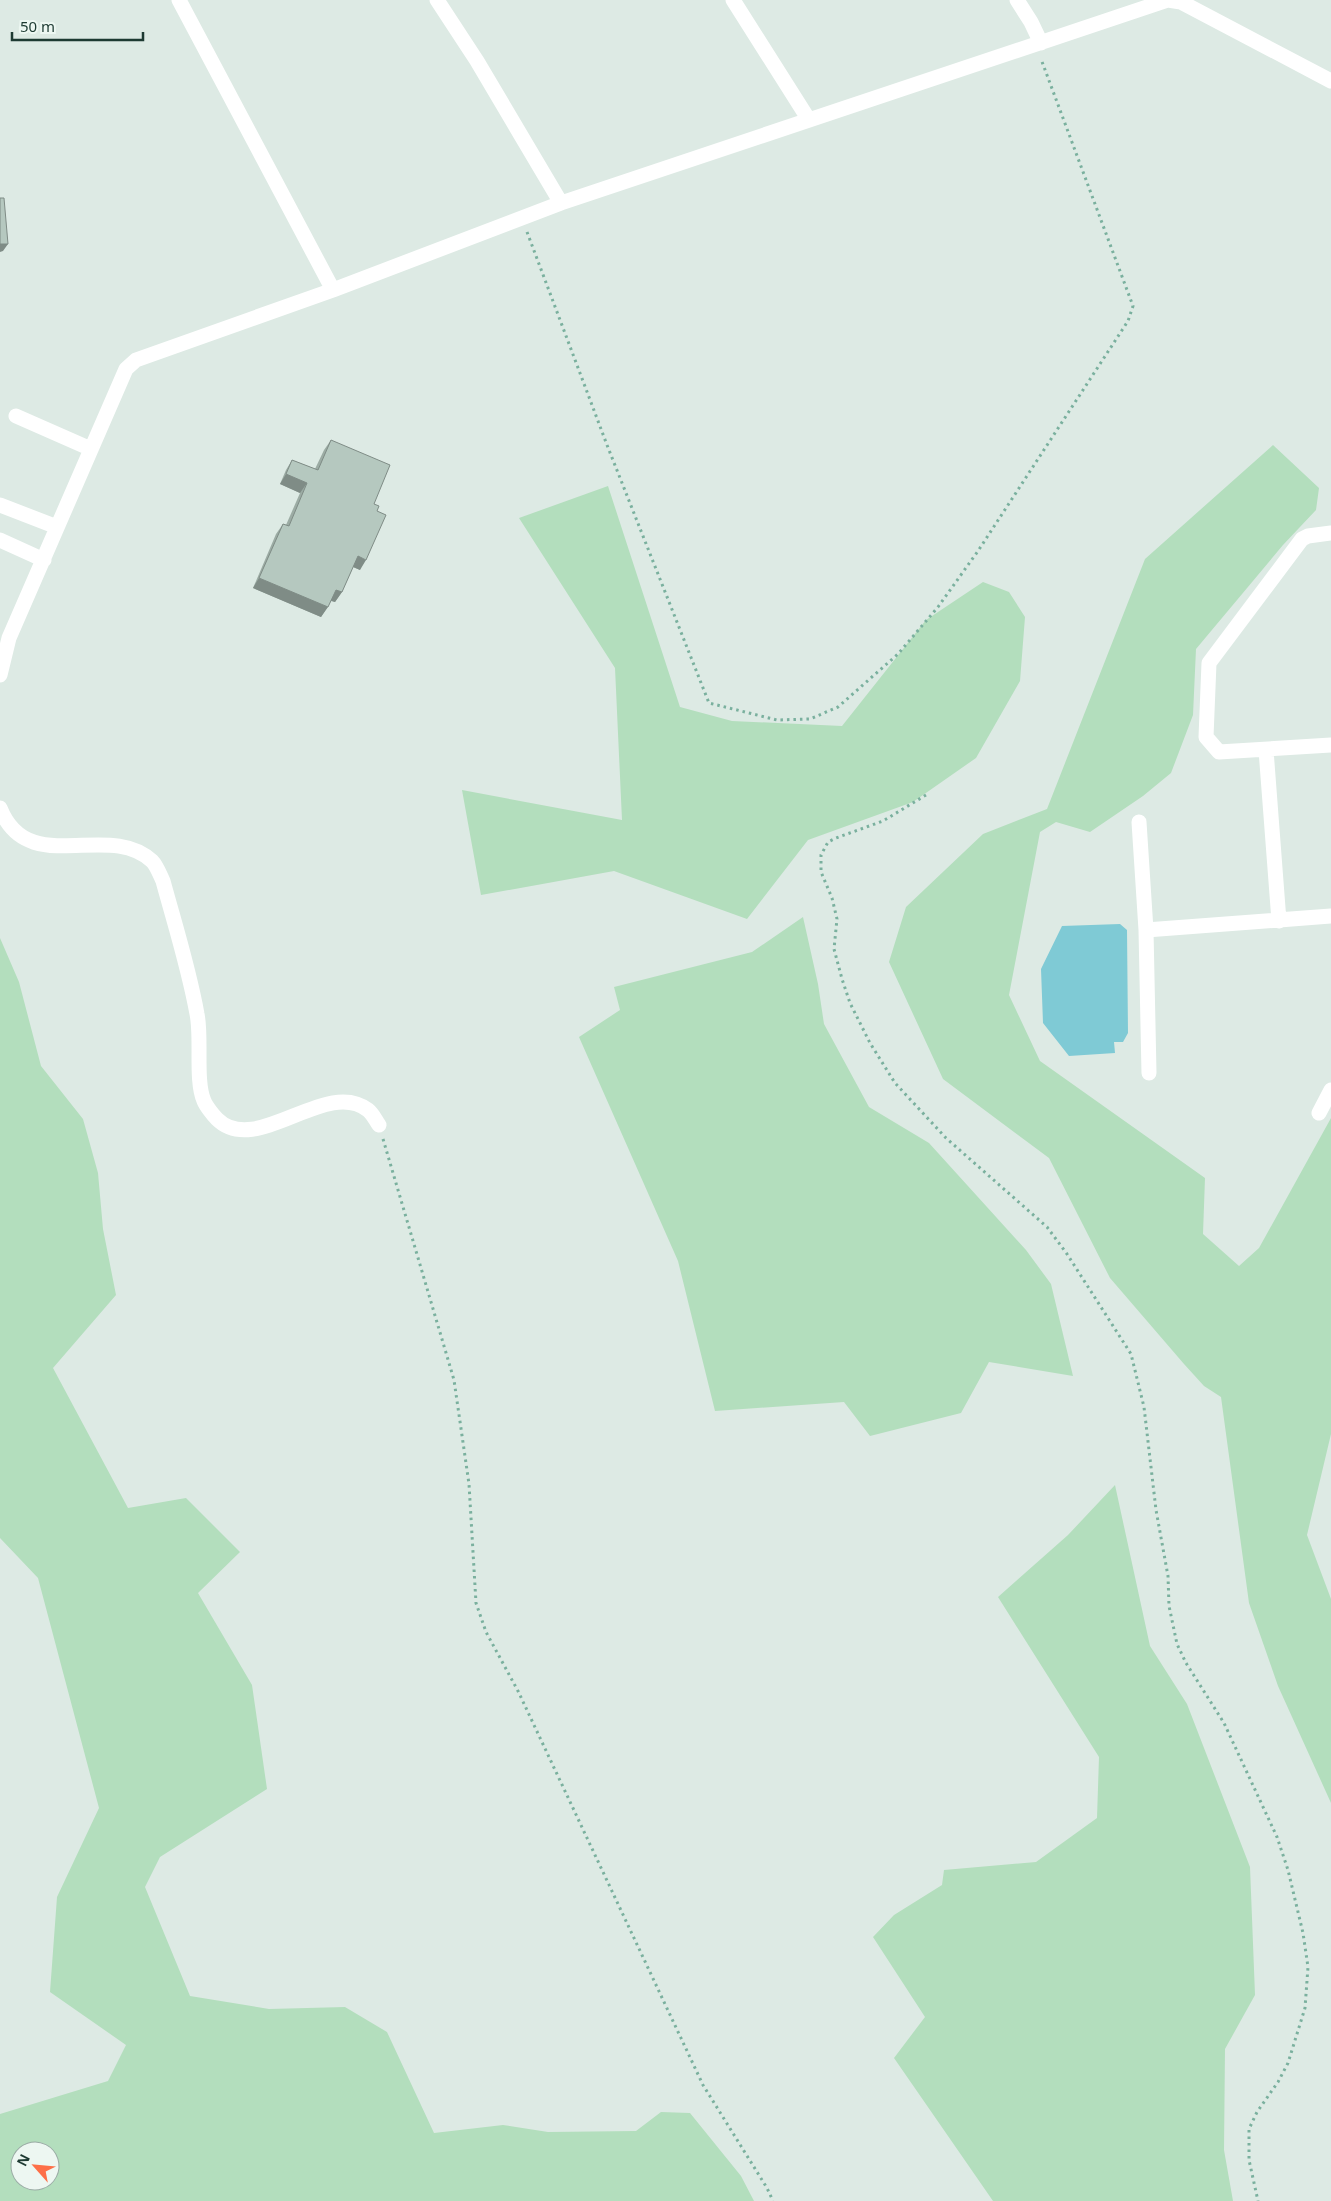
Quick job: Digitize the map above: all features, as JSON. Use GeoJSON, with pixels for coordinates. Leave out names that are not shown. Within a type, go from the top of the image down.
{"type":"FeatureCollection","features":[{"type":"Feature","properties":{"kind":"street"},"geometry":{"type":"LineString","coordinates":[[179,0],[333,290]]}},
{"type":"Feature","properties":{"kind":"street"},"geometry":{"type":"LineString","coordinates":[[437,0],[477,61],[561,203]]}},
{"type":"Feature","properties":{"kind":"street"},"geometry":{"type":"LineString","coordinates":[[733,0],[809,120]]}},
{"type":"Feature","properties":{"kind":"street"},"geometry":{"type":"LineString","coordinates":[[1016,0],[1031,22],[1041,43]]}},
{"type":"Feature","properties":{"kind":"street"},"geometry":{"type":"LineString","coordinates":[[0,676],[9,638],[126,369],[136,360],[333,290],[561,203],[1168,0],[1181,2],[1331,81]]}},
{"type":"Feature","properties":{"kind":"street"},"geometry":{"type":"LineString","coordinates":[[16,416],[91,449]]}},
{"type":"Feature","properties":{"kind":"street"},"geometry":{"type":"LineString","coordinates":[[0,505],[57,528]]}},
{"type":"Feature","properties":{"kind":"street"},"geometry":{"type":"LineString","coordinates":[[1331,534],[1308,536],[1302,539],[1209,663],[1206,737],[1218,752],[1331,745]]}},
{"type":"Feature","properties":{"kind":"street"},"geometry":{"type":"LineString","coordinates":[[0,540],[44,560]]}},
{"type":"Feature","properties":{"kind":"street"},"geometry":{"type":"LineString","coordinates":[[1266,750],[1279,921]]}},
{"type":"Feature","properties":{"kind":"street"},"geometry":{"type":"LineString","coordinates":[[0,808],[6,823],[27,841],[45,845],[126,848],[141,854],[153,862],[163,881],[198,1015],[201,1086],[204,1101],[218,1119],[229,1127],[244,1130],[262,1128],[322,1105],[337,1102],[361,1106],[369,1111],[379,1125]]}},
{"type":"Feature","properties":{"kind":"street"},"geometry":{"type":"LineString","coordinates":[[1139,822],[1146,930],[1149,1073]]}},
{"type":"Feature","properties":{"kind":"street"},"geometry":{"type":"LineString","coordinates":[[1146,930],[1331,916]]}},
{"type":"Feature","properties":{"kind":"street"},"geometry":{"type":"LineString","coordinates":[[1319,1113],[1331,1090]]}},
{"type":"Feature","properties":{"kind":"path"},"geometry":{"type":"LineString","coordinates":[[522,218],[607,445],[709,704],[777,720],[810,719],[838,707],[898,654],[938,607],[984,543],[1128,320],[1133,306],[1040,57],[1041,43]]}},
{"type":"Feature","properties":{"kind":"path"},"geometry":{"type":"LineString","coordinates":[[926,795],[883,821],[836,838],[828,842],[825,847],[820,860],[821,872],[832,898],[837,918],[834,949],[850,1003],[870,1043],[895,1083],[946,1138],[1047,1227],[1067,1254],[1131,1354],[1144,1407],[1156,1510],[1168,1576],[1169,1606],[1176,1644],[1224,1723],[1277,1837],[1288,1870],[1303,1933],[1308,1967],[1305,2008],[1288,2063],[1278,2082],[1257,2112],[1249,2130],[1249,2160],[1258,2201]]}},
{"type":"Feature","properties":{"kind":"path"},"geometry":{"type":"LineString","coordinates":[[379,1125],[454,1380],[469,1484],[476,1603],[486,1632],[518,1691],[703,2085],[767,2188],[773,2201]]}},
{"type":"Feature","properties":{"kind":"green space"},"geometry":{"type":"Polygon","coordinates":[[[1273,445],[1319,488],[1316,510],[1283,545],[1196,649],[1193,715],[1171,773],[1143,796],[1090,832],[1056,822],[1040,832],[1009,995],[1040,1061],[1205,1178],[1203,1234],[1239,1266],[1259,1248],[1331,1118],[1331,1434],[1307,1535],[1331,1599],[1331,1803],[1278,1686],[1249,1603],[1221,1397],[1204,1386],[1110,1278],[1049,1158],[943,1079],[889,962],[906,907],[983,834],[1047,809],[1145,559],[1273,445]]]}},
{"type":"Feature","properties":{"kind":"green space"},"geometry":{"type":"Polygon","coordinates":[[[608,486],[680,707],[732,721],[842,726],[926,620],[983,582],[1009,592],[1025,617],[1020,681],[976,758],[913,802],[808,840],[747,919],[614,871],[481,895],[462,790],[622,820],[615,668],[519,518],[608,486]]]}},
{"type":"Feature","properties":{"kind":"green space"},"geometry":{"type":"Polygon","coordinates":[[[803,917],[818,984],[824,1024],[869,1107],[929,1143],[1026,1250],[1051,1284],[1073,1376],[989,1362],[961,1413],[870,1436],[844,1402],[715,1411],[678,1261],[579,1037],[620,1010],[614,987],[752,952],[803,917]]]}},
{"type":"Feature","properties":{"kind":"green space"},"geometry":{"type":"Polygon","coordinates":[[[0,938],[19,982],[41,1066],[83,1119],[98,1173],[103,1229],[116,1295],[53,1368],[128,1508],[186,1498],[240,1552],[198,1593],[252,1685],[267,1789],[160,1857],[145,1887],[190,1996],[269,2009],[345,2007],[387,2032],[434,2133],[503,2125],[548,2132],[636,2131],[661,2112],[690,2113],[741,2176],[754,2201],[0,2201],[0,2114],[108,2081],[126,2045],[50,1992],[57,1897],[99,1808],[38,1578],[0,1538],[0,938]]]}},
{"type":"Feature","properties":{"kind":"green space"},"geometry":{"type":"Polygon","coordinates":[[[1115,1485],[1150,1646],[1187,1704],[1250,1867],[1255,1995],[1225,2049],[1224,2150],[1233,2201],[993,2201],[894,2058],[925,2017],[873,1937],[894,1915],[942,1885],[944,1870],[1036,1862],[1097,1818],[1099,1757],[998,1597],[1068,1535],[1115,1485]]]}},
{"type":"Feature","properties":{"kind":"water"},"geometry":{"type":"Polygon","coordinates":[[[1120,924],[1127,930],[1128,1033],[1123,1042],[1114,1042],[1115,1053],[1069,1056],[1043,1023],[1041,969],[1062,926],[1120,924]]]}},
{"type":"Feature","properties":{"kind":"building"},"geometry":{"type":"Polygon","coordinates":[[[0,198],[4,198],[8,244],[0,244],[0,198]]]}},
{"type":"Feature","properties":{"kind":"building"},"geometry":{"type":"Polygon","coordinates":[[[331,440],[390,465],[374,504],[379,506],[377,511],[386,515],[366,560],[358,556],[342,592],[336,590],[328,607],[259,578],[283,524],[289,526],[307,483],[286,474],[292,460],[318,470],[331,440]]]}}]}
